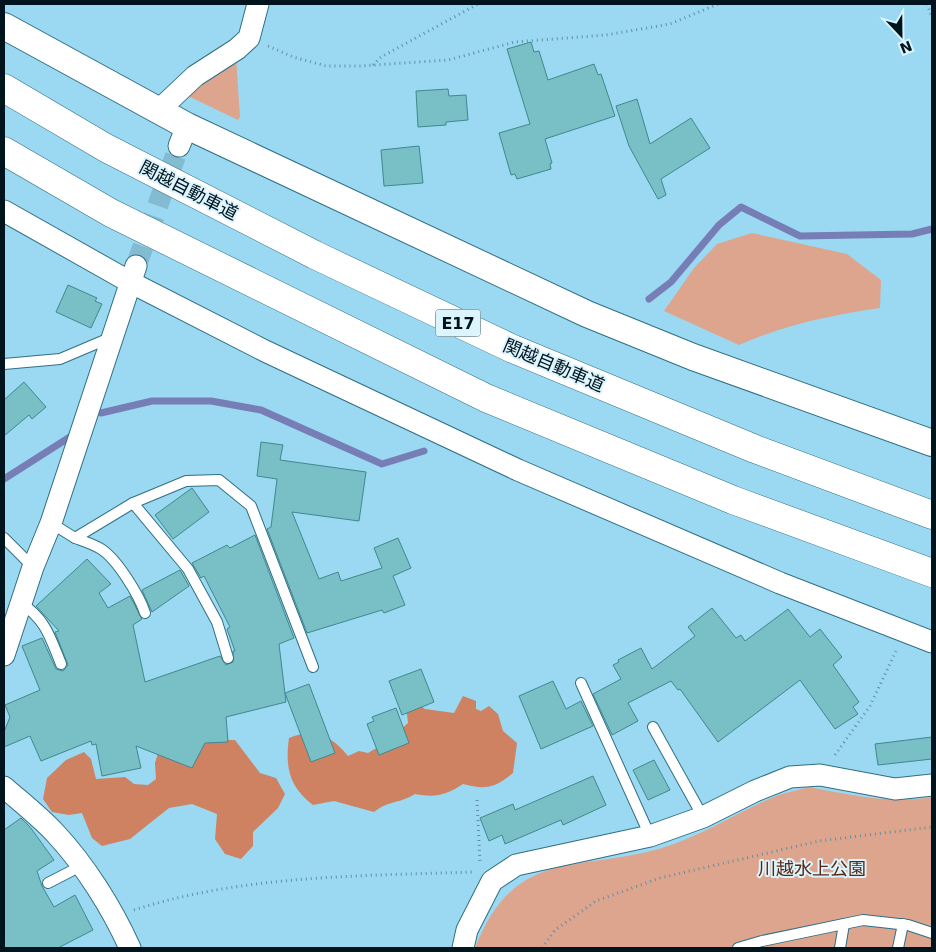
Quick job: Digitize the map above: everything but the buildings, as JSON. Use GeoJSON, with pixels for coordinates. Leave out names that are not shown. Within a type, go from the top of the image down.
{"type":"FeatureCollection","features":[{"type":"Feature","properties":{"kind":"highway","name":"関越自動車道"},"geometry":{"type":"LineString","coordinates":[[4,88],[106,148],[315,255],[513,349],[755,449],[932,515]]}},
{"type":"Feature","properties":{"kind":"highway"},"geometry":{"type":"LineString","coordinates":[[4,151],[111,213],[486,398],[733,500],[932,572]]}},
{"type":"Feature","properties":{"kind":"street"},"geometry":{"type":"LineString","coordinates":[[159,110],[195,76],[249,38],[258,4]]}},
{"type":"Feature","properties":{"kind":"street"},"geometry":{"type":"LineString","coordinates":[[4,26],[159,110],[183,136],[587,314],[692,357],[932,443]]}},
{"type":"Feature","properties":{"kind":"street"},"geometry":{"type":"LineString","coordinates":[[4,211],[133,274],[265,351],[518,470],[780,583],[932,642]]}},
{"type":"Feature","properties":{"kind":"street"},"geometry":{"type":"LineString","coordinates":[[4,655],[133,274]]}},
{"type":"Feature","properties":{"kind":"street"},"geometry":{"type":"LineString","coordinates":[[463,948],[468,930],[492,880],[516,865],[650,836],[703,817],[755,791],[790,777],[820,774],[895,789],[932,786]]}},
{"type":"Feature","properties":{"kind":"street"},"geometry":{"type":"LineString","coordinates":[[4,787],[55,833],[82,866],[116,916],[130,948]]}},
{"type":"Feature","properties":{"kind":"lane"},"geometry":{"type":"LineString","coordinates":[[4,364],[60,359],[112,337]]}},
{"type":"Feature","properties":{"kind":"lane"},"geometry":{"type":"LineString","coordinates":[[75,538],[133,503],[186,481],[219,480],[251,506],[313,667]]}},
{"type":"Feature","properties":{"kind":"lane"},"geometry":{"type":"LineString","coordinates":[[133,503],[188,569],[217,622],[228,658]]}},
{"type":"Feature","properties":{"kind":"lane"},"geometry":{"type":"LineString","coordinates":[[50,523],[75,538],[102,549],[130,582],[139,596],[145,613]]}},
{"type":"Feature","properties":{"kind":"lane"},"geometry":{"type":"LineString","coordinates":[[4,538],[33,567]]}},
{"type":"Feature","properties":{"kind":"lane"},"geometry":{"type":"LineString","coordinates":[[21,603],[37,614],[48,632],[61,664]]}},
{"type":"Feature","properties":{"kind":"lane"},"geometry":{"type":"LineString","coordinates":[[581,683],[650,836]]}},
{"type":"Feature","properties":{"kind":"lane"},"geometry":{"type":"LineString","coordinates":[[653,726],[703,817]]}},
{"type":"Feature","properties":{"kind":"lane"},"geometry":{"type":"LineString","coordinates":[[48,883],[82,866]]}},
{"type":"Feature","properties":{"kind":"lane"},"geometry":{"type":"LineString","coordinates":[[738,948],[863,920],[902,924],[932,933]]}},
{"type":"Feature","properties":{"kind":"lane"},"geometry":{"type":"LineString","coordinates":[[840,948],[844,924]]}},
{"type":"Feature","properties":{"kind":"lane"},"geometry":{"type":"LineString","coordinates":[[898,948],[902,924]]}},
{"type":"Feature","properties":{"kind":"lane"},"geometry":{"type":"LineString","coordinates":[[783,948],[785,936]]}},
{"type":"Feature","properties":{"kind":"path"},"geometry":{"type":"LineString","coordinates":[[373,65],[381,58],[478,4]]}},
{"type":"Feature","properties":{"kind":"path"},"geometry":{"type":"LineString","coordinates":[[249,38],[309,63],[326,66],[448,60],[515,42],[622,32],[670,24],[718,4]]}},
{"type":"Feature","properties":{"kind":"path"},"geometry":{"type":"LineString","coordinates":[[927,4],[932,17]]}},
{"type":"Feature","properties":{"kind":"path"},"geometry":{"type":"LineString","coordinates":[[820,774],[870,706],[886,676],[903,632]]}},
{"type":"Feature","properties":{"kind":"path"},"geometry":{"type":"LineString","coordinates":[[116,916],[159,902],[208,890],[305,879],[481,872],[477,800]]}},
{"type":"Feature","properties":{"kind":"path"},"geometry":{"type":"LineString","coordinates":[[542,948],[554,930],[596,901],[660,878],[819,841],[932,827]]}},
{"type":"Feature","properties":{"kind":"green space"},"geometry":{"type":"Polygon","coordinates":[[[236,57],[240,117],[238,120],[188,96],[194,84],[236,57]]]}},
{"type":"Feature","properties":{"kind":"green space"},"geometry":{"type":"Polygon","coordinates":[[[752,233],[847,254],[881,280],[880,308],[808,322],[773,332],[739,345],[664,311],[694,268],[717,244],[752,233]]]}},
{"type":"Feature","properties":{"kind":"green space","name":"川越水上公園"},"geometry":{"type":"Polygon","coordinates":[[[809,787],[855,796],[886,799],[901,800],[932,797],[932,948],[475,948],[491,915],[509,893],[529,878],[552,869],[662,848],[691,837],[776,796],[809,787]]]}},
{"type":"Feature","properties":{"kind":"shaded area"},"geometry":{"type":"Polygon","coordinates":[[[463,696],[476,701],[476,709],[481,711],[489,706],[498,714],[503,731],[517,743],[513,773],[495,785],[478,787],[463,784],[446,793],[429,796],[415,794],[379,808],[374,812],[334,801],[313,805],[299,791],[290,776],[288,758],[289,738],[307,733],[322,735],[336,743],[348,756],[359,751],[368,753],[385,743],[408,723],[406,705],[415,702],[425,709],[454,713],[463,696]]]}},
{"type":"Feature","properties":{"kind":"shaded area"},"geometry":{"type":"Polygon","coordinates":[[[201,740],[235,740],[260,773],[276,778],[285,794],[278,808],[253,832],[253,846],[241,859],[225,854],[215,839],[217,814],[192,804],[169,808],[130,839],[102,846],[92,838],[82,813],[69,815],[52,812],[43,799],[47,778],[66,760],[84,752],[91,759],[96,779],[125,777],[134,784],[148,785],[156,779],[155,763],[159,750],[201,740]]]}},
{"type":"Feature","properties":{"kind":"waterway"},"geometry":{"type":"LineString","coordinates":[[649,299],[671,282],[719,225],[741,207],[800,236],[912,234],[932,229]]}},
{"type":"Feature","properties":{"kind":"waterway"},"geometry":{"type":"LineString","coordinates":[[101,413],[152,401],[211,401],[261,410],[382,464],[424,451]]}},
{"type":"Feature","properties":{"kind":"waterway"},"geometry":{"type":"LineString","coordinates":[[4,479],[73,435]]}},
{"type":"Feature","properties":{"kind":"tunnel"},"geometry":{"type":"LineString","coordinates":[[136,266],[179,146]]}}]}
